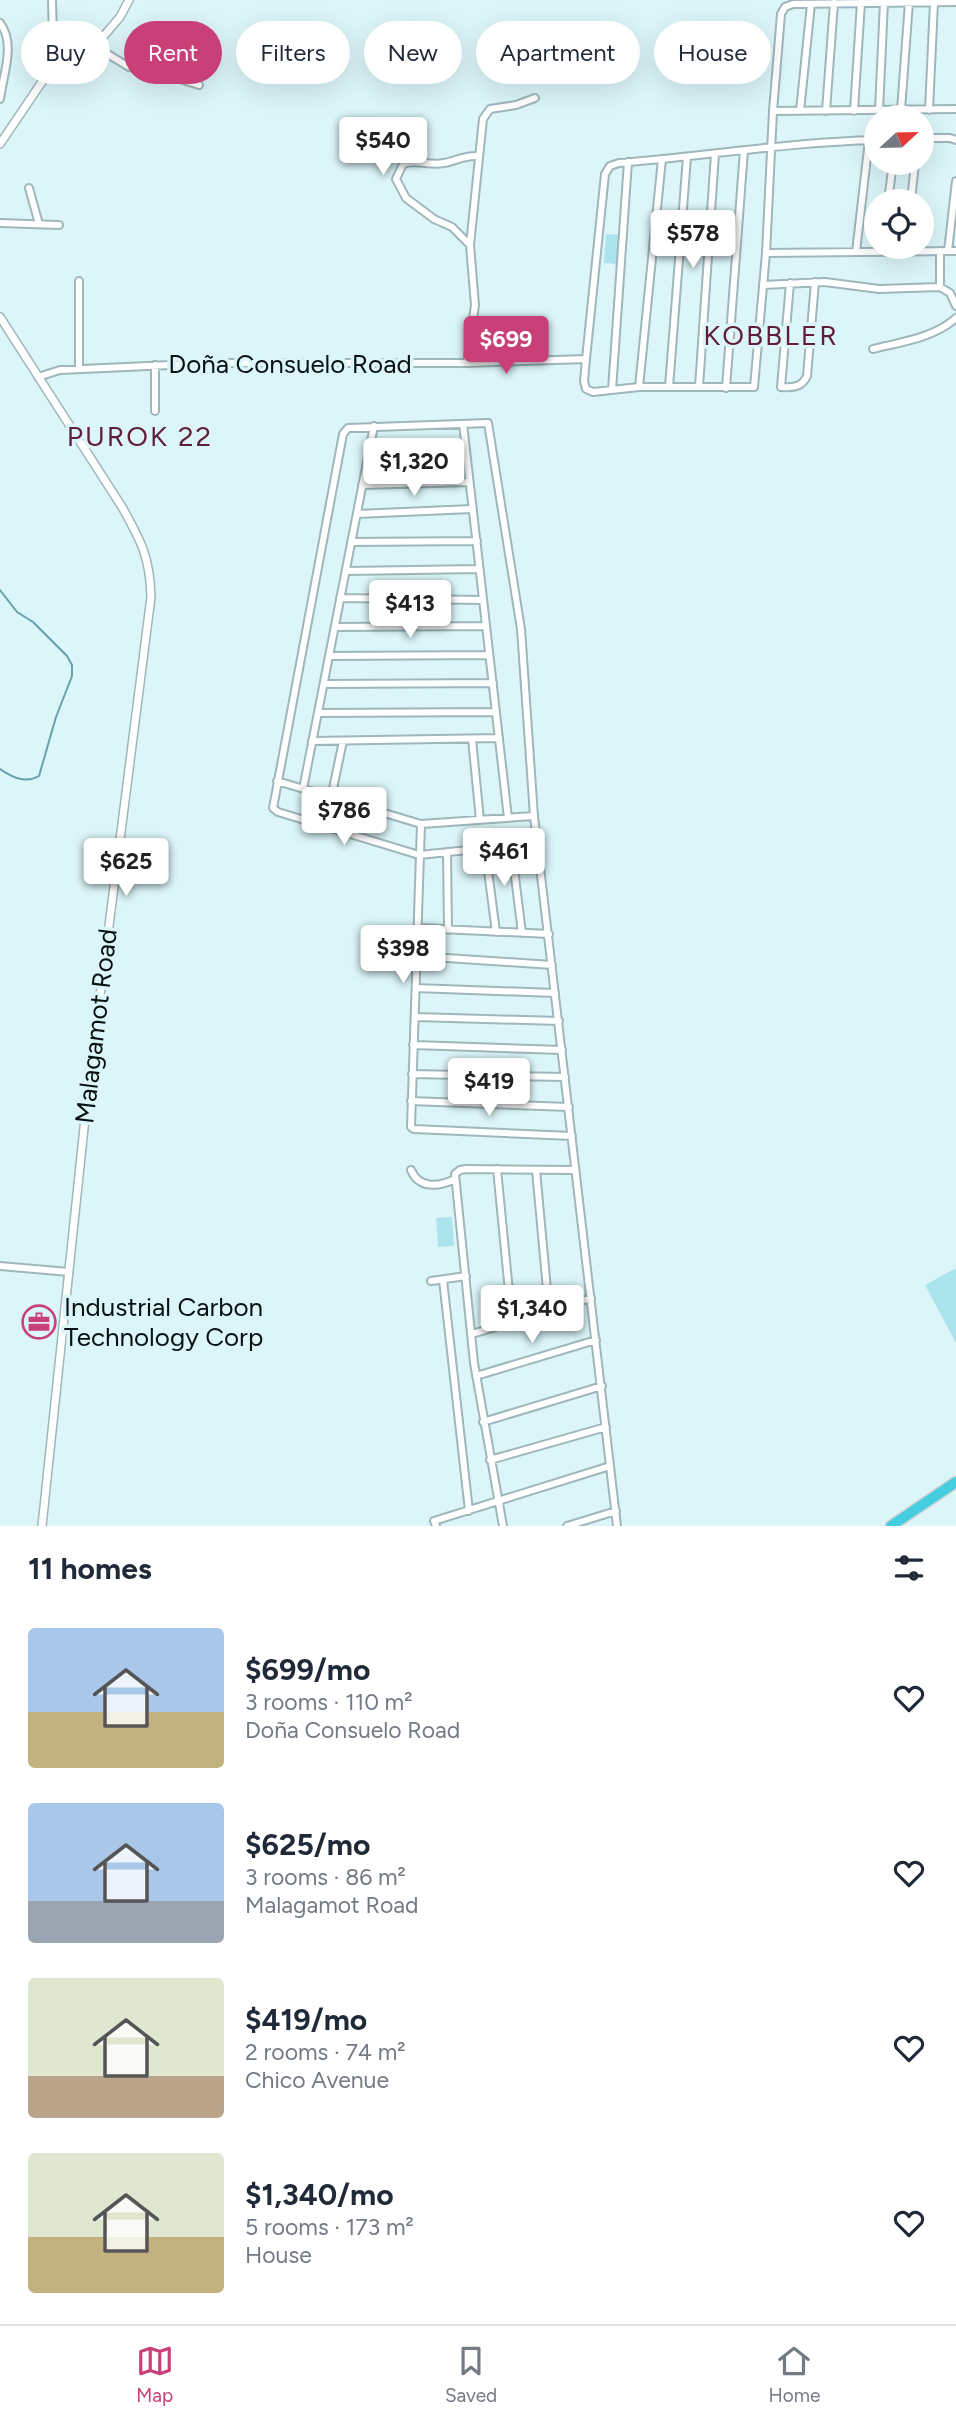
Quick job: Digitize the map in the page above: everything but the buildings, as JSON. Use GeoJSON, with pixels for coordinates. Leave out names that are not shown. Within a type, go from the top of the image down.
{"type":"FeatureCollection","features":[{"type":"Feature","properties":{"kind":"highway"},"geometry":{"type":"LineString","coordinates":[[891,1526],[956,1482]]}},
{"type":"Feature","properties":{"kind":"street"},"geometry":{"type":"LineString","coordinates":[[52,0],[52,21]]}},
{"type":"Feature","properties":{"kind":"street"},"geometry":{"type":"LineString","coordinates":[[110,30],[129,0]]}},
{"type":"Feature","properties":{"kind":"street"},"geometry":{"type":"LineString","coordinates":[[879,105],[880,1]]}},
{"type":"Feature","properties":{"kind":"street"},"geometry":{"type":"LineString","coordinates":[[864,140],[772,146],[610,166],[605,174],[584,381],[586,388],[593,392],[639,387],[754,387],[766,253],[772,146],[773,111],[783,9],[789,5],[880,1],[956,2]]}},
{"type":"Feature","properties":{"kind":"street"},"geometry":{"type":"LineString","coordinates":[[854,111],[861,2]]}},
{"type":"Feature","properties":{"kind":"street"},"geometry":{"type":"LineString","coordinates":[[901,105],[909,2]]}},
{"type":"Feature","properties":{"kind":"street"},"geometry":{"type":"LineString","coordinates":[[929,105],[934,2]]}},
{"type":"Feature","properties":{"kind":"street"},"geometry":{"type":"LineString","coordinates":[[826,111],[834,3]]}},
{"type":"Feature","properties":{"kind":"street"},"geometry":{"type":"LineString","coordinates":[[800,111],[811,4]]}},
{"type":"Feature","properties":{"kind":"street"},"geometry":{"type":"LineString","coordinates":[[0,23],[5,30],[8,52],[0,99]]}},
{"type":"Feature","properties":{"kind":"street"},"geometry":{"type":"LineString","coordinates":[[110,55],[129,67],[154,71],[199,85]]}},
{"type":"Feature","properties":{"kind":"street"},"geometry":{"type":"LineString","coordinates":[[0,144],[39,84]]}},
{"type":"Feature","properties":{"kind":"street"},"geometry":{"type":"LineString","coordinates":[[467,363],[475,305],[470,245],[483,119],[490,109],[516,106],[535,98]]}},
{"type":"Feature","properties":{"kind":"street"},"geometry":{"type":"LineString","coordinates":[[934,110],[956,108]]}},
{"type":"Feature","properties":{"kind":"street"},"geometry":{"type":"LineString","coordinates":[[773,111],[864,111]]}},
{"type":"Feature","properties":{"kind":"street"},"geometry":{"type":"LineString","coordinates":[[934,138],[956,139]]}},
{"type":"Feature","properties":{"kind":"street"},"geometry":{"type":"LineString","coordinates":[[726,388],[744,150]]}},
{"type":"Feature","properties":{"kind":"street"},"geometry":{"type":"LineString","coordinates":[[699,387],[715,154]]}},
{"type":"Feature","properties":{"kind":"street"},"geometry":{"type":"LineString","coordinates":[[470,245],[452,227],[434,219],[406,198],[397,179],[403,164],[411,161],[444,163],[467,156],[478,156]]}},
{"type":"Feature","properties":{"kind":"street"},"geometry":{"type":"LineString","coordinates":[[669,387],[687,158]]}},
{"type":"Feature","properties":{"kind":"street"},"geometry":{"type":"LineString","coordinates":[[639,387],[662,159]]}},
{"type":"Feature","properties":{"kind":"street"},"geometry":{"type":"LineString","coordinates":[[612,390],[628,162]]}},
{"type":"Feature","properties":{"kind":"street"},"geometry":{"type":"LineString","coordinates":[[856,252],[865,175]]}},
{"type":"Feature","properties":{"kind":"street"},"geometry":{"type":"LineString","coordinates":[[940,287],[956,180]]}},
{"type":"Feature","properties":{"kind":"street"},"geometry":{"type":"LineString","coordinates":[[29,188],[38,224]]}},
{"type":"Feature","properties":{"kind":"street"},"geometry":{"type":"LineString","coordinates":[[0,223],[59,225]]}},
{"type":"Feature","properties":{"kind":"street"},"geometry":{"type":"LineString","coordinates":[[766,253],[864,251]]}},
{"type":"Feature","properties":{"kind":"street"},"geometry":{"type":"LineString","coordinates":[[934,251],[956,251]]}},
{"type":"Feature","properties":{"kind":"street"},"geometry":{"type":"LineString","coordinates":[[79,281],[79,369]]}},
{"type":"Feature","properties":{"kind":"street"},"geometry":{"type":"LineString","coordinates":[[763,285],[815,282],[879,289],[940,287],[950,293],[956,306]]}},
{"type":"Feature","properties":{"kind":"street"},"geometry":{"type":"LineString","coordinates":[[790,283],[781,387],[800,385],[807,376],[815,282]]}},
{"type":"Feature","properties":{"kind":"street","name":"Malagamot Road"},"geometry":{"type":"LineString","coordinates":[[0,317],[139,538],[148,562],[151,586],[148,629],[101,977],[42,1526]]}},
{"type":"Feature","properties":{"kind":"street"},"geometry":{"type":"LineString","coordinates":[[873,349],[940,330],[956,318]]}},
{"type":"Feature","properties":{"kind":"street","name":"Doña Consuelo Road"},"geometry":{"type":"LineString","coordinates":[[38,377],[55,370],[214,363],[467,363],[586,359]]}},
{"type":"Feature","properties":{"kind":"street"},"geometry":{"type":"LineString","coordinates":[[155,365],[155,411]]}},
{"type":"Feature","properties":{"kind":"street"},"geometry":{"type":"LineString","coordinates":[[537,843],[419,855],[275,811],[272,804],[343,433],[353,426],[488,423],[521,629],[534,816],[617,1526]]}},
{"type":"Feature","properties":{"kind":"street"},"geometry":{"type":"LineString","coordinates":[[463,424],[508,818]]}},
{"type":"Feature","properties":{"kind":"street"},"geometry":{"type":"LineString","coordinates":[[303,789],[374,426]]}},
{"type":"Feature","properties":{"kind":"street"},"geometry":{"type":"LineString","coordinates":[[368,457],[465,453]]}},
{"type":"Feature","properties":{"kind":"street"},"geometry":{"type":"LineString","coordinates":[[362,485],[470,482]]}},
{"type":"Feature","properties":{"kind":"street"},"geometry":{"type":"LineString","coordinates":[[357,514],[472,509]]}},
{"type":"Feature","properties":{"kind":"street"},"geometry":{"type":"LineString","coordinates":[[351,542],[477,541]]}},
{"type":"Feature","properties":{"kind":"street"},"geometry":{"type":"LineString","coordinates":[[346,571],[480,569]]}},
{"type":"Feature","properties":{"kind":"street"},"geometry":{"type":"LineString","coordinates":[[340,598],[483,600]]}},
{"type":"Feature","properties":{"kind":"street"},"geometry":{"type":"LineString","coordinates":[[335,627],[486,626]]}},
{"type":"Feature","properties":{"kind":"street"},"geometry":{"type":"LineString","coordinates":[[329,656],[489,654]]}},
{"type":"Feature","properties":{"kind":"street"},"geometry":{"type":"LineString","coordinates":[[324,684],[493,683]]}},
{"type":"Feature","properties":{"kind":"street"},"geometry":{"type":"LineString","coordinates":[[318,713],[496,712]]}},
{"type":"Feature","properties":{"kind":"street"},"geometry":{"type":"LineString","coordinates":[[312,741],[499,738]]}},
{"type":"Feature","properties":{"kind":"street"},"geometry":{"type":"LineString","coordinates":[[472,739],[480,820]]}},
{"type":"Feature","properties":{"kind":"street"},"geometry":{"type":"LineString","coordinates":[[331,797],[343,741]]}},
{"type":"Feature","properties":{"kind":"street"},"geometry":{"type":"LineString","coordinates":[[277,781],[421,824],[534,816]]}},
{"type":"Feature","properties":{"kind":"street"},"geometry":{"type":"LineString","coordinates":[[421,824],[410,1125],[414,1129],[572,1136]]}},
{"type":"Feature","properties":{"kind":"street"},"geometry":{"type":"LineString","coordinates":[[511,845],[522,933]]}},
{"type":"Feature","properties":{"kind":"street"},"geometry":{"type":"LineString","coordinates":[[485,848],[496,932]]}},
{"type":"Feature","properties":{"kind":"street"},"geometry":{"type":"LineString","coordinates":[[447,852],[448,930]]}},
{"type":"Feature","properties":{"kind":"street"},"geometry":{"type":"LineString","coordinates":[[419,928],[549,934]]}},
{"type":"Feature","properties":{"kind":"street"},"geometry":{"type":"LineString","coordinates":[[417,956],[552,965]]}},
{"type":"Feature","properties":{"kind":"street"},"geometry":{"type":"LineString","coordinates":[[416,988],[555,993]]}},
{"type":"Feature","properties":{"kind":"street"},"geometry":{"type":"LineString","coordinates":[[415,1017],[558,1021]]}},
{"type":"Feature","properties":{"kind":"street"},"geometry":{"type":"LineString","coordinates":[[414,1045],[562,1050]]}},
{"type":"Feature","properties":{"kind":"street"},"geometry":{"type":"LineString","coordinates":[[412,1074],[565,1077]]}},
{"type":"Feature","properties":{"kind":"street"},"geometry":{"type":"LineString","coordinates":[[411,1101],[569,1107]]}},
{"type":"Feature","properties":{"kind":"street"},"geometry":{"type":"LineString","coordinates":[[497,1169],[512,1322]]}},
{"type":"Feature","properties":{"kind":"street"},"geometry":{"type":"LineString","coordinates":[[411,1170],[420,1183],[439,1186],[455,1180]]}},
{"type":"Feature","properties":{"kind":"street"},"geometry":{"type":"LineString","coordinates":[[503,1526],[476,1376],[455,1174],[460,1170],[575,1170]]}},
{"type":"Feature","properties":{"kind":"street"},"geometry":{"type":"LineString","coordinates":[[536,1170],[549,1311]]}},
{"type":"Feature","properties":{"kind":"street"},"geometry":{"type":"LineString","coordinates":[[0,1266],[69,1272]]}},
{"type":"Feature","properties":{"kind":"street"},"geometry":{"type":"LineString","coordinates":[[431,1281],[466,1276]]}},
{"type":"Feature","properties":{"kind":"street"},"geometry":{"type":"LineString","coordinates":[[443,1280],[469,1511]]}},
{"type":"Feature","properties":{"kind":"street"},"geometry":{"type":"LineString","coordinates":[[472,1335],[591,1298]]}},
{"type":"Feature","properties":{"kind":"street"},"geometry":{"type":"LineString","coordinates":[[476,1376],[596,1340]]}},
{"type":"Feature","properties":{"kind":"street"},"geometry":{"type":"LineString","coordinates":[[484,1422],[602,1386]]}},
{"type":"Feature","properties":{"kind":"street"},"geometry":{"type":"LineString","coordinates":[[490,1460],[606,1427]]}},
{"type":"Feature","properties":{"kind":"street"},"geometry":{"type":"LineString","coordinates":[[436,1526],[434,1521],[610,1466]]}},
{"type":"Feature","properties":{"kind":"street"},"geometry":{"type":"LineString","coordinates":[[567,1526],[616,1511]]}},
{"type":"Feature","properties":{"kind":"shaded area"},"geometry":{"type":"Polygon","coordinates":[[[606,234],[619,235],[617,264],[604,263],[606,234]]]}},
{"type":"Feature","properties":{"kind":"shaded area"},"geometry":{"type":"Polygon","coordinates":[[[452,1217],[454,1246],[438,1247],[436,1218],[452,1217]]]}},
{"type":"Feature","properties":{"kind":"shaded area"},"geometry":{"type":"Polygon","coordinates":[[[956,1268],[956,1343],[925,1285],[956,1268]]]}},
{"type":"Feature","properties":{"kind":"waterway"},"geometry":{"type":"LineString","coordinates":[[0,590],[17,612],[33,622],[67,656],[72,665],[72,676],[56,717],[39,776],[24,779],[0,769]]}},
{"type":"Feature","properties":{"kind":"place","name":"Industrial Carbon Technology Corp"},"geometry":{"type":"Point","coordinates":[39,1322]}},
{"type":"Feature","properties":{"kind":"district","name":"KOBBLER"},"geometry":{"type":"Point","coordinates":[771,335]}},
{"type":"Feature","properties":{"kind":"district","name":"PUROK 22"},"geometry":{"type":"Point","coordinates":[140,436]}}]}
